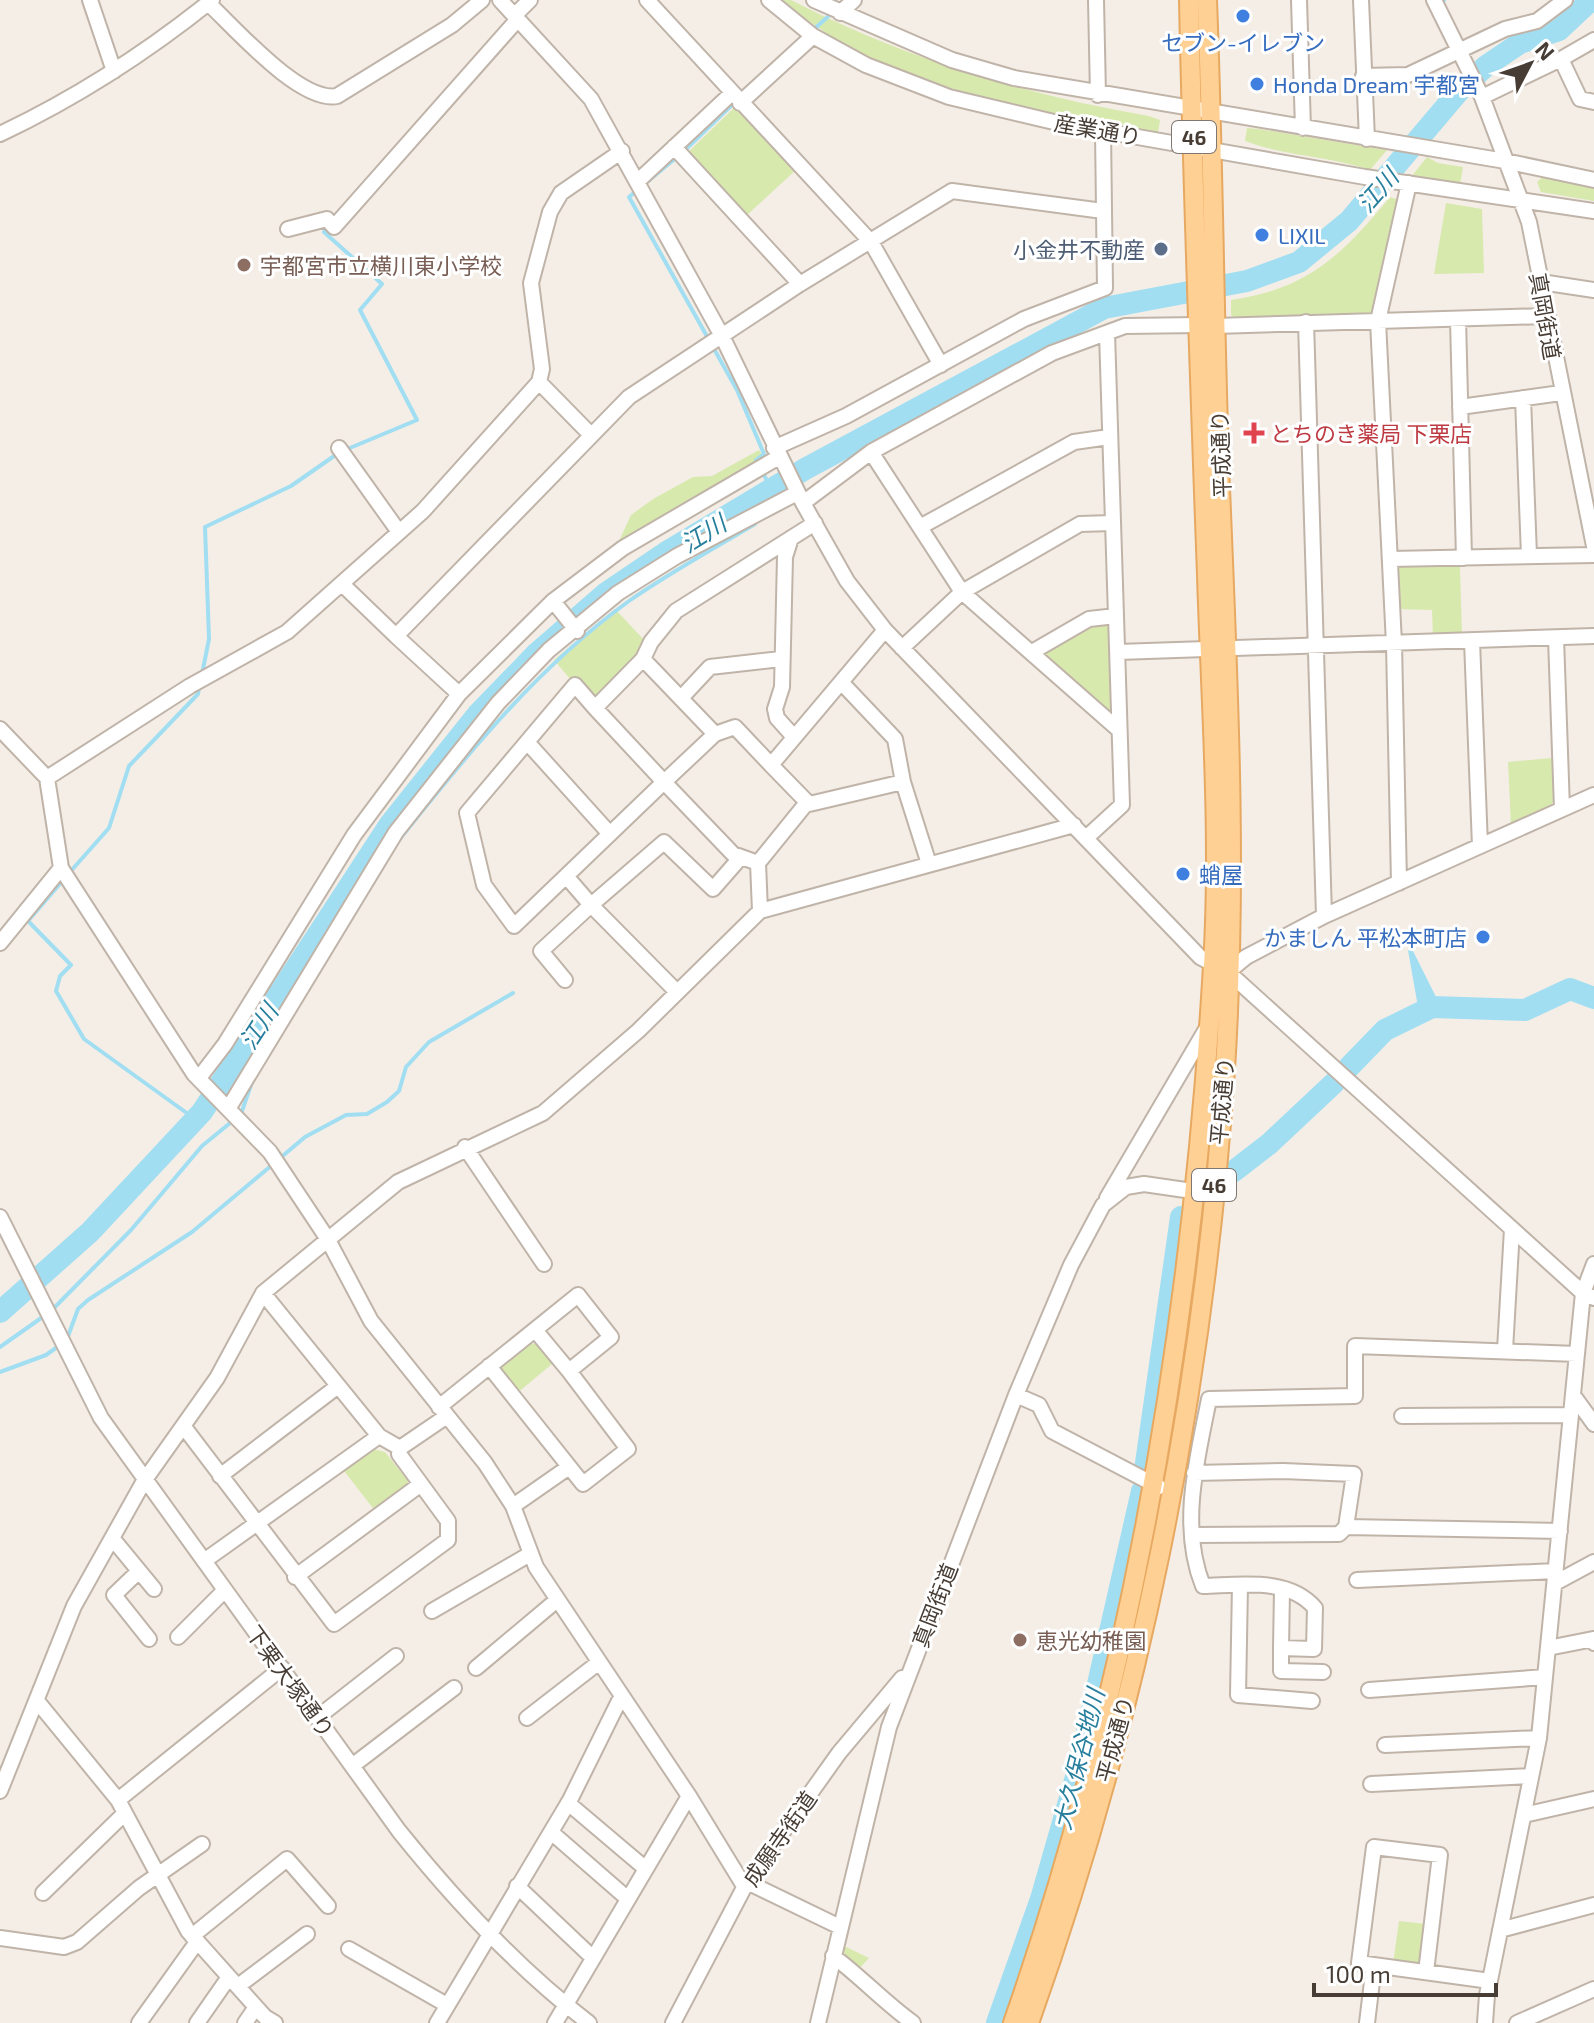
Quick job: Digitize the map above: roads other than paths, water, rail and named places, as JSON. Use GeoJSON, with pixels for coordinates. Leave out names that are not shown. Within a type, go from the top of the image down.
{"type":"FeatureCollection","features":[{"type":"Feature","properties":{"kind":"main road","name":"46"},"geometry":{"type":"LineString","coordinates":[[1189,0],[1202,111]]}},
{"type":"Feature","properties":{"kind":"main road","name":"46"},"geometry":{"type":"LineString","coordinates":[[1203,146],[1207,0]]}},
{"type":"Feature","properties":{"kind":"main road","name":"平成通り"},"geometry":{"type":"LineString","coordinates":[[1013,2023],[1101,1727],[1153,1486],[1225,1069],[1216,802],[1219,649],[1203,146]]}},
{"type":"Feature","properties":{"kind":"main road","name":"平成通り"},"geometry":{"type":"LineString","coordinates":[[1029,2023],[1072,1899],[1182,1491],[1204,1193],[1209,1026],[1221,970]]}},
{"type":"Feature","properties":{"kind":"street"},"geometry":{"type":"LineString","coordinates":[[90,0],[114,71]]}},
{"type":"Feature","properties":{"kind":"street"},"geometry":{"type":"LineString","coordinates":[[0,134],[68,100],[210,2],[291,80],[325,98],[337,96],[452,25],[482,0]]}},
{"type":"Feature","properties":{"kind":"street"},"geometry":{"type":"LineString","coordinates":[[500,0],[591,99],[722,336],[798,495],[847,581],[885,630],[1188,946],[1221,970],[1589,1296]]}},
{"type":"Feature","properties":{"kind":"street"},"geometry":{"type":"LineString","coordinates":[[288,229],[327,219],[334,227],[530,0]]}},
{"type":"Feature","properties":{"kind":"street"},"geometry":{"type":"LineString","coordinates":[[647,0],[871,242],[941,365]]}},
{"type":"Feature","properties":{"kind":"street","name":"産業通り"},"geometry":{"type":"LineString","coordinates":[[769,0],[813,36],[866,65],[949,97],[1103,131],[1203,146],[1365,177],[1594,211]]}},
{"type":"Feature","properties":{"kind":"street","name":"産業通り"},"geometry":{"type":"LineString","coordinates":[[814,0],[952,60],[1098,95],[1505,161]]}},
{"type":"Feature","properties":{"kind":"street"},"geometry":{"type":"LineString","coordinates":[[840,13],[854,0]]}},
{"type":"Feature","properties":{"kind":"street"},"geometry":{"type":"LineString","coordinates":[[1096,0],[1098,95]]}},
{"type":"Feature","properties":{"kind":"street"},"geometry":{"type":"LineString","coordinates":[[1299,0],[1303,128]]}},
{"type":"Feature","properties":{"kind":"street"},"geometry":{"type":"LineString","coordinates":[[1361,0],[1367,139]]}},
{"type":"Feature","properties":{"kind":"street"},"geometry":{"type":"LineString","coordinates":[[1434,0],[1464,56]]}},
{"type":"Feature","properties":{"kind":"street"},"geometry":{"type":"LineString","coordinates":[[1363,76],[1408,75],[1464,56],[1505,29],[1537,21],[1565,0]]}},
{"type":"Feature","properties":{"kind":"street"},"geometry":{"type":"LineString","coordinates":[[638,181],[674,147],[813,36]]}},
{"type":"Feature","properties":{"kind":"street"},"geometry":{"type":"LineString","coordinates":[[1481,95],[1561,59],[1594,40]]}},
{"type":"Feature","properties":{"kind":"street","name":"真岡街道"},"geometry":{"type":"LineString","coordinates":[[1464,56],[1529,222],[1594,546]]}},
{"type":"Feature","properties":{"kind":"street"},"geometry":{"type":"LineString","coordinates":[[1561,59],[1580,99],[1594,102]]}},
{"type":"Feature","properties":{"kind":"street"},"geometry":{"type":"LineString","coordinates":[[199,1078],[225,1044],[354,835],[459,694],[553,601],[623,548],[846,416],[1024,319],[1105,288],[1103,131]]}},
{"type":"Feature","properties":{"kind":"street"},"geometry":{"type":"LineString","coordinates":[[674,147],[800,284]]}},
{"type":"Feature","properties":{"kind":"street"},"geometry":{"type":"LineString","coordinates":[[47,778],[190,686],[287,632],[399,532],[539,382],[542,369],[531,283],[550,212],[561,193],[622,151]]}},
{"type":"Feature","properties":{"kind":"street"},"geometry":{"type":"LineString","coordinates":[[1505,161],[1594,180]]}},
{"type":"Feature","properties":{"kind":"street"},"geometry":{"type":"LineString","coordinates":[[1399,883],[1394,644],[1378,321],[1405,183]]}},
{"type":"Feature","properties":{"kind":"street"},"geometry":{"type":"LineString","coordinates":[[396,636],[629,397],[800,284],[952,191],[1103,211]]}},
{"type":"Feature","properties":{"kind":"street"},"geometry":{"type":"LineString","coordinates":[[1541,282],[1594,290]]}},
{"type":"Feature","properties":{"kind":"street"},"geometry":{"type":"LineString","coordinates":[[227,1108],[396,832],[498,703],[549,650],[577,631],[618,593],[677,556],[798,495],[1052,353],[1125,326],[1546,316]]}},
{"type":"Feature","properties":{"kind":"street"},"geometry":{"type":"LineString","coordinates":[[1458,319],[1464,558]]}},
{"type":"Feature","properties":{"kind":"street"},"geometry":{"type":"LineString","coordinates":[[1306,322],[1324,916]]}},
{"type":"Feature","properties":{"kind":"street"},"geometry":{"type":"LineString","coordinates":[[1086,838],[1122,805],[1107,333]]}},
{"type":"Feature","properties":{"kind":"street"},"geometry":{"type":"LineString","coordinates":[[539,382],[590,434]]}},
{"type":"Feature","properties":{"kind":"street"},"geometry":{"type":"LineString","coordinates":[[1460,407],[1561,393]]}},
{"type":"Feature","properties":{"kind":"street"},"geometry":{"type":"LineString","coordinates":[[1523,398],[1529,556]]}},
{"type":"Feature","properties":{"kind":"street"},"geometry":{"type":"LineString","coordinates":[[920,527],[1074,442],[1109,437]]}},
{"type":"Feature","properties":{"kind":"street"},"geometry":{"type":"LineString","coordinates":[[339,448],[399,532]]}},
{"type":"Feature","properties":{"kind":"street"},"geometry":{"type":"LineString","coordinates":[[871,452],[962,592],[1119,730]]}},
{"type":"Feature","properties":{"kind":"street"},"geometry":{"type":"LineString","coordinates":[[595,708],[643,659],[651,642],[676,611],[815,523]]}},
{"type":"Feature","properties":{"kind":"street"},"geometry":{"type":"LineString","coordinates":[[902,648],[962,592],[1080,524],[1112,523]]}},
{"type":"Feature","properties":{"kind":"street"},"geometry":{"type":"LineString","coordinates":[[791,538],[785,557],[782,687],[775,709],[777,718],[794,737]]}},
{"type":"Feature","properties":{"kind":"street"},"geometry":{"type":"LineString","coordinates":[[1390,559],[1594,555]]}},
{"type":"Feature","properties":{"kind":"street"},"geometry":{"type":"LineString","coordinates":[[342,584],[459,694]]}},
{"type":"Feature","properties":{"kind":"street"},"geometry":{"type":"LineString","coordinates":[[553,601],[577,631]]}},
{"type":"Feature","properties":{"kind":"street"},"geometry":{"type":"LineString","coordinates":[[1032,652],[1089,619],[1116,616]]}},
{"type":"Feature","properties":{"kind":"street"},"geometry":{"type":"LineString","coordinates":[[771,765],[885,630]]}},
{"type":"Feature","properties":{"kind":"street"},"geometry":{"type":"LineString","coordinates":[[1118,652],[1594,636]]}},
{"type":"Feature","properties":{"kind":"street"},"geometry":{"type":"LineString","coordinates":[[1556,638],[1562,809]]}},
{"type":"Feature","properties":{"kind":"street"},"geometry":{"type":"LineString","coordinates":[[1472,641],[1480,846]]}},
{"type":"Feature","properties":{"kind":"street"},"geometry":{"type":"LineString","coordinates":[[643,659],[715,734]]}},
{"type":"Feature","properties":{"kind":"street"},"geometry":{"type":"LineString","coordinates":[[681,698],[710,667],[781,659]]}},
{"type":"Feature","properties":{"kind":"street"},"geometry":{"type":"LineString","coordinates":[[841,682],[895,739],[903,782],[929,864]]}},
{"type":"Feature","properties":{"kind":"street"},"geometry":{"type":"LineString","coordinates":[[758,863],[733,854],[664,782],[575,685],[467,813],[484,885],[514,926],[664,782],[715,734],[735,727],[809,804]]}},
{"type":"Feature","properties":{"kind":"street"},"geometry":{"type":"LineString","coordinates":[[0,729],[47,778],[61,868],[199,1078],[270,1152],[327,1238],[371,1321],[513,1506],[530,1554],[557,1600],[746,1884],[840,1927]]}},
{"type":"Feature","properties":{"kind":"street"},"geometry":{"type":"LineString","coordinates":[[527,742],[610,834]]}},
{"type":"Feature","properties":{"kind":"street"},"geometry":{"type":"LineString","coordinates":[[760,911],[758,863],[809,804],[903,782]]}},
{"type":"Feature","properties":{"kind":"street"},"geometry":{"type":"LineString","coordinates":[[1221,970],[1324,916],[1594,795]]}},
{"type":"Feature","properties":{"kind":"street"},"geometry":{"type":"LineString","coordinates":[[0,1791],[74,1606],[144,1481],[217,1378],[263,1293],[398,1182],[465,1147],[543,1113],[638,1031],[760,911],[1074,825]]}},
{"type":"Feature","properties":{"kind":"street"},"geometry":{"type":"LineString","coordinates":[[565,980],[541,951],[664,842],[713,889],[741,857]]}},
{"type":"Feature","properties":{"kind":"street"},"geometry":{"type":"LineString","coordinates":[[0,943],[61,868]]}},
{"type":"Feature","properties":{"kind":"street"},"geometry":{"type":"LineString","coordinates":[[566,876],[677,992]]}},
{"type":"Feature","properties":{"kind":"street","name":"真岡街道"},"geometry":{"type":"LineString","coordinates":[[818,2023],[868,1801],[909,1669],[1016,1395],[1071,1265],[1209,1026]]}},
{"type":"Feature","properties":{"kind":"street"},"geometry":{"type":"LineString","coordinates":[[465,1147],[544,1264]]}},
{"type":"Feature","properties":{"kind":"street","name":"真岡街道"},"geometry":{"type":"LineString","coordinates":[[1103,1205],[1115,1193],[1135,1184],[1204,1193]]}},
{"type":"Feature","properties":{"kind":"street","name":"下栗大塚通り"},"geometry":{"type":"LineString","coordinates":[[0,1217],[101,1418],[352,1766],[435,1877],[488,1934],[589,2023]]}},
{"type":"Feature","properties":{"kind":"street"},"geometry":{"type":"LineString","coordinates":[[1505,1350],[1512,1229]]}},
{"type":"Feature","properties":{"kind":"street"},"geometry":{"type":"LineString","coordinates":[[1485,2023],[1490,1981],[1539,1738],[1577,1354],[1594,1264]]}},
{"type":"Feature","properties":{"kind":"street"},"geometry":{"type":"LineString","coordinates":[[263,1293],[379,1436],[400,1448]]}},
{"type":"Feature","properties":{"kind":"street"},"geometry":{"type":"LineString","coordinates":[[184,1427],[295,1577],[334,1624],[448,1540],[448,1521],[399,1454],[400,1448],[489,1366],[578,1295],[611,1337],[569,1371]]}},
{"type":"Feature","properties":{"kind":"street"},"geometry":{"type":"LineString","coordinates":[[489,1366],[583,1484],[628,1449],[535,1330]]}},
{"type":"Feature","properties":{"kind":"street"},"geometry":{"type":"LineString","coordinates":[[1281,1648],[1314,1649],[1315,1608],[1306,1597],[1282,1590],[1275,1584],[1203,1586],[1196,1569],[1194,1535],[1182,1491],[1194,1473],[1209,1399],[1355,1396],[1355,1346],[1577,1354]]}},
{"type":"Feature","properties":{"kind":"street"},"geometry":{"type":"LineString","coordinates":[[220,1476],[338,1386]]}},
{"type":"Feature","properties":{"kind":"street"},"geometry":{"type":"LineString","coordinates":[[1016,1395],[1039,1405],[1052,1431],[1153,1486],[1182,1491]]}},
{"type":"Feature","properties":{"kind":"street"},"geometry":{"type":"LineString","coordinates":[[1573,1395],[1594,1424]]}},
{"type":"Feature","properties":{"kind":"street"},"geometry":{"type":"LineString","coordinates":[[1402,1416],[1571,1415]]}},
{"type":"Feature","properties":{"kind":"street"},"geometry":{"type":"LineString","coordinates":[[204,1561],[379,1436]]}},
{"type":"Feature","properties":{"kind":"street"},"geometry":{"type":"LineString","coordinates":[[513,1506],[569,1467]]}},
{"type":"Feature","properties":{"kind":"street"},"geometry":{"type":"LineString","coordinates":[[1194,1473],[1283,1471],[1354,1474],[1346,1527],[1339,1534],[1194,1535]]}},
{"type":"Feature","properties":{"kind":"street"},"geometry":{"type":"LineString","coordinates":[[295,1577],[421,1484]]}},
{"type":"Feature","properties":{"kind":"street"},"geometry":{"type":"LineString","coordinates":[[1346,1527],[1560,1531]]}},
{"type":"Feature","properties":{"kind":"street"},"geometry":{"type":"LineString","coordinates":[[112,1538],[154,1589]]}},
{"type":"Feature","properties":{"kind":"street"},"geometry":{"type":"LineString","coordinates":[[432,1611],[530,1554]]}},
{"type":"Feature","properties":{"kind":"street"},"geometry":{"type":"LineString","coordinates":[[1357,1580],[1555,1577],[1594,1562]]}},
{"type":"Feature","properties":{"kind":"street"},"geometry":{"type":"LineString","coordinates":[[139,1571],[114,1595],[149,1639]]}},
{"type":"Feature","properties":{"kind":"street"},"geometry":{"type":"LineString","coordinates":[[1240,1585],[1238,1695],[1312,1701]]}},
{"type":"Feature","properties":{"kind":"street"},"geometry":{"type":"LineString","coordinates":[[178,1637],[225,1590]]}},
{"type":"Feature","properties":{"kind":"street"},"geometry":{"type":"LineString","coordinates":[[1282,1590],[1281,1671],[1323,1672]]}},
{"type":"Feature","properties":{"kind":"street"},"geometry":{"type":"LineString","coordinates":[[476,1668],[557,1600]]}},
{"type":"Feature","properties":{"kind":"street"},"geometry":{"type":"LineString","coordinates":[[1548,1648],[1593,1639],[1594,1643]]}},
{"type":"Feature","properties":{"kind":"street"},"geometry":{"type":"LineString","coordinates":[[318,1717],[396,1656]]}},
{"type":"Feature","properties":{"kind":"street"},"geometry":{"type":"LineString","coordinates":[[527,1718],[598,1663]]}},
{"type":"Feature","properties":{"kind":"street"},"geometry":{"type":"LineString","coordinates":[[43,1893],[122,1807],[282,1668]]}},
{"type":"Feature","properties":{"kind":"street","name":"成願寺街道"},"geometry":{"type":"LineString","coordinates":[[673,2023],[746,1884],[839,1753],[909,1669]]}},
{"type":"Feature","properties":{"kind":"street"},"geometry":{"type":"LineString","coordinates":[[1369,1690],[1545,1677]]}},
{"type":"Feature","properties":{"kind":"street"},"geometry":{"type":"LineString","coordinates":[[352,1766],[454,1688]]}},
{"type":"Feature","properties":{"kind":"street"},"geometry":{"type":"LineString","coordinates":[[437,2023],[568,1803],[621,1697]]}},
{"type":"Feature","properties":{"kind":"street"},"geometry":{"type":"LineString","coordinates":[[37,1701],[122,1807],[195,1939],[256,2007],[275,2023]]}},
{"type":"Feature","properties":{"kind":"street"},"geometry":{"type":"LineString","coordinates":[[1385,1745],[1539,1738]]}},
{"type":"Feature","properties":{"kind":"street"},"geometry":{"type":"LineString","coordinates":[[1371,1784],[1531,1776]]}},
{"type":"Feature","properties":{"kind":"street"},"geometry":{"type":"LineString","coordinates":[[555,2023],[689,1796]]}},
{"type":"Feature","properties":{"kind":"street"},"geometry":{"type":"LineString","coordinates":[[1524,1815],[1594,1799]]}},
{"type":"Feature","properties":{"kind":"street"},"geometry":{"type":"LineString","coordinates":[[568,1803],[646,1869]]}},
{"type":"Feature","properties":{"kind":"street"},"geometry":{"type":"LineString","coordinates":[[551,1832],[628,1899]]}},
{"type":"Feature","properties":{"kind":"street"},"geometry":{"type":"LineString","coordinates":[[0,1938],[64,1947],[77,1942],[158,1875],[202,1844]]}},
{"type":"Feature","properties":{"kind":"street"},"geometry":{"type":"LineString","coordinates":[[1426,1972],[1440,1855],[1374,1847],[1359,1963],[1490,1981]]}},
{"type":"Feature","properties":{"kind":"street"},"geometry":{"type":"LineString","coordinates":[[139,2023],[195,1939],[287,1859],[328,1906]]}},
{"type":"Feature","properties":{"kind":"street"},"geometry":{"type":"LineString","coordinates":[[517,1886],[593,1958]]}},
{"type":"Feature","properties":{"kind":"street"},"geometry":{"type":"LineString","coordinates":[[1500,1930],[1594,1905]]}},
{"type":"Feature","properties":{"kind":"street"},"geometry":{"type":"LineString","coordinates":[[197,2023],[233,1982],[307,1934]]}},
{"type":"Feature","properties":{"kind":"street"},"geometry":{"type":"LineString","coordinates":[[349,1949],[447,2005]]}},
{"type":"Feature","properties":{"kind":"street"},"geometry":{"type":"LineString","coordinates":[[833,1956],[859,1976],[880,2000],[913,2023]]}},
{"type":"Feature","properties":{"kind":"street"},"geometry":{"type":"LineString","coordinates":[[1367,2023],[1374,1965]]}},
{"type":"Feature","properties":{"kind":"street"},"geometry":{"type":"LineString","coordinates":[[1517,2023],[1549,2017],[1594,1989]]}},
{"type":"Feature","properties":{"kind":"street"},"geometry":{"type":"LineString","coordinates":[[245,2023],[256,2007]]}},
{"type":"Feature","properties":{"kind":"water"},"geometry":{"type":"Polygon","coordinates":[[[1412,949],[1436,997],[1418,1007],[1408,950],[1412,949]]]}},
{"type":"Feature","properties":{"kind":"waterway","name":"江川"},"geometry":{"type":"LineString","coordinates":[[0,1312],[90,1232],[202,1112],[390,824],[477,715],[537,653],[606,593],[665,553],[805,469],[1104,308],[1247,281],[1299,262],[1349,221],[1460,90],[1486,66],[1520,43],[1559,30],[1591,0]]}},
{"type":"Feature","properties":{"kind":"waterway"},"geometry":{"type":"LineString","coordinates":[[812,31],[833,12]]}},
{"type":"Feature","properties":{"kind":"waterway"},"geometry":{"type":"LineString","coordinates":[[684,151],[735,102]]}},
{"type":"Feature","properties":{"kind":"waterway"},"geometry":{"type":"LineString","coordinates":[[677,157],[629,197],[737,390],[764,454],[756,460],[758,464]]}},
{"type":"Feature","properties":{"kind":"waterway"},"geometry":{"type":"LineString","coordinates":[[329,227],[324,232],[382,284],[360,310],[417,420],[345,450]]}},
{"type":"Feature","properties":{"kind":"waterway"},"geometry":{"type":"LineString","coordinates":[[202,674],[209,639],[205,527],[291,486],[337,454]]}},
{"type":"Feature","properties":{"kind":"waterway"},"geometry":{"type":"LineString","coordinates":[[762,471],[771,489]]}},
{"type":"Feature","properties":{"kind":"waterway"},"geometry":{"type":"LineString","coordinates":[[399,840],[506,712],[596,626],[675,571],[755,524],[753,521]]}},
{"type":"Feature","properties":{"kind":"waterway"},"geometry":{"type":"LineString","coordinates":[[70,872],[109,828],[129,766],[198,694],[199,687]]}},
{"type":"Feature","properties":{"kind":"waterway"},"geometry":{"type":"LineString","coordinates":[[64,879],[28,921],[71,965],[60,976],[56,991],[84,1039],[195,1119]]}},
{"type":"Feature","properties":{"kind":"waterway","name":"大久保谷地川"},"geometry":{"type":"LineString","coordinates":[[1349,1067],[1385,1030],[1432,1007],[1525,1010],[1570,989],[1594,998]]}},
{"type":"Feature","properties":{"kind":"waterway"},"geometry":{"type":"LineString","coordinates":[[279,1159],[305,1137],[346,1115],[367,1114],[387,1102],[399,1091],[406,1067],[429,1042],[513,993]]}},
{"type":"Feature","properties":{"kind":"waterway","name":"大久保谷地川"},"geometry":{"type":"LineString","coordinates":[[1415,1016],[1418,1007]]}},
{"type":"Feature","properties":{"kind":"waterway"},"geometry":{"type":"LineString","coordinates":[[51,1311],[131,1230],[202,1146],[241,1114],[253,1079]]}},
{"type":"Feature","properties":{"kind":"waterway","name":"大久保谷地川"},"geometry":{"type":"LineString","coordinates":[[1234,1171],[1269,1144],[1334,1083]]}},
{"type":"Feature","properties":{"kind":"waterway"},"geometry":{"type":"LineString","coordinates":[[67,1339],[78,1309],[88,1300],[192,1232],[272,1165]]}},
{"type":"Feature","properties":{"kind":"waterway","name":"大久保谷地川"},"geometry":{"type":"LineString","coordinates":[[1145,1470],[1181,1217]]}},
{"type":"Feature","properties":{"kind":"waterway"},"geometry":{"type":"LineString","coordinates":[[0,1347],[44,1316]]}},
{"type":"Feature","properties":{"kind":"waterway"},"geometry":{"type":"LineString","coordinates":[[0,1372],[46,1355],[60,1345]]}},
{"type":"Feature","properties":{"kind":"waterway","name":"大久保谷地川"},"geometry":{"type":"LineString","coordinates":[[997,2023],[1041,1899],[1080,1763],[1142,1491]]}},
{"type":"Feature","properties":{"kind":"place","name":"セブン-イレブン"},"geometry":{"type":"Point","coordinates":[1243,16]}},
{"type":"Feature","properties":{"kind":"place","name":"Honda Dream 宇都宮"},"geometry":{"type":"Point","coordinates":[1257,84]}},
{"type":"Feature","properties":{"kind":"place","name":"LIXIL"},"geometry":{"type":"Point","coordinates":[1262,235]}},
{"type":"Feature","properties":{"kind":"place","name":"小金井不動産"},"geometry":{"type":"Point","coordinates":[1161,249]}},
{"type":"Feature","properties":{"kind":"place","name":"宇都宮市立横川東小学校"},"geometry":{"type":"Point","coordinates":[244,265]}},
{"type":"Feature","properties":{"kind":"place","name":"とちのき薬局 下栗店"},"geometry":{"type":"Point","coordinates":[1254,433]}},
{"type":"Feature","properties":{"kind":"place","name":"蛸屋"},"geometry":{"type":"Point","coordinates":[1183,874]}},
{"type":"Feature","properties":{"kind":"place","name":"かましん 平松本町店"},"geometry":{"type":"Point","coordinates":[1483,937]}},
{"type":"Feature","properties":{"kind":"place","name":"恵光幼稚園"},"geometry":{"type":"Point","coordinates":[1020,1640]}}]}
